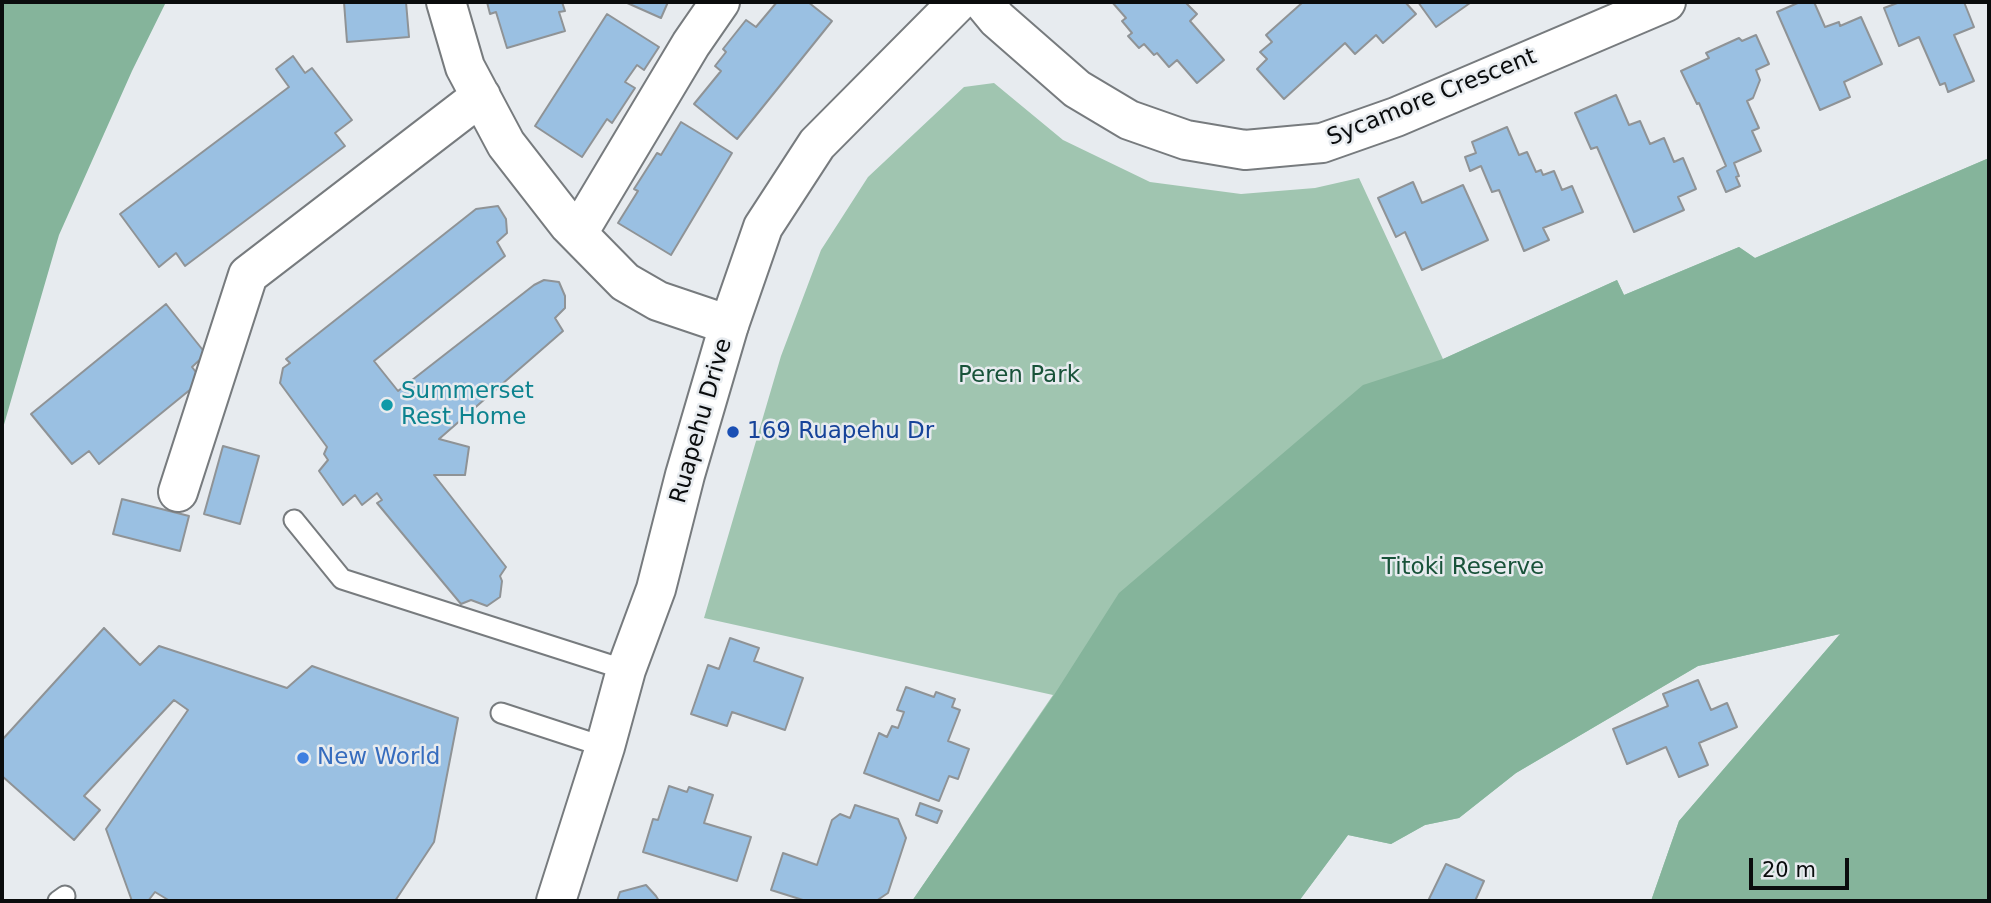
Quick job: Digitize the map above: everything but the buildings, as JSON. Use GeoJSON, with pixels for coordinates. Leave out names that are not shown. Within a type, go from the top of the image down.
{"type":"FeatureCollection","features":[{"type":"Feature","properties":{"kind":"street"},"geometry":{"type":"LineString","coordinates":[[446,2],[465,66],[506,144],[569,225],[625,282],[658,302],[729,325]]}},
{"type":"Feature","properties":{"kind":"street"},"geometry":{"type":"LineString","coordinates":[[578,233],[691,44],[720,2]]}},
{"type":"Feature","properties":{"kind":"street","name":"Ruapehu Drive"},"geometry":{"type":"LineString","coordinates":[[556,901],[605,747],[626,670],[656,589],[685,475],[729,325],[763,227],[817,144],[958,2]]}},
{"type":"Feature","properties":{"kind":"street","name":"Sycamore Crescent"},"geometry":{"type":"LineString","coordinates":[[983,2],[997,19],[1077,89],[1129,120],[1186,140],[1245,150],[1322,143],[1395,117],[1666,2]]}},
{"type":"Feature","properties":{"kind":"street"},"geometry":{"type":"LineString","coordinates":[[178,492],[248,275],[481,96]]}},
{"type":"Feature","properties":{"kind":"lane"},"geometry":{"type":"LineString","coordinates":[[294,520],[342,579],[626,670]]}},
{"type":"Feature","properties":{"kind":"lane"},"geometry":{"type":"LineString","coordinates":[[500,713],[605,747]]}},
{"type":"Feature","properties":{"kind":"green space"},"geometry":{"type":"Polygon","coordinates":[[[2,2],[166,2],[132,71],[59,235],[3,428],[2,516],[2,2]]]}},
{"type":"Feature","properties":{"kind":"green space","name":"Titoki Reserve"},"geometry":{"type":"Polygon","coordinates":[[[994,83],[1063,140],[1150,182],[1241,194],[1315,188],[1359,178],[1443,359],[1617,280],[1624,295],[1739,247],[1755,258],[1989,158],[1989,901],[1651,901],[1679,821],[1840,634],[1698,666],[1516,773],[1459,818],[1425,825],[1391,844],[1348,835],[1299,901],[912,901],[1053,695],[704,618],[781,356],[821,250],[868,177],[964,87],[994,83]]]}},
{"type":"Feature","properties":{"kind":"green space","name":"Titoki Reserve"},"geometry":{"type":"Polygon","coordinates":[[[1989,158],[1989,901],[1651,901],[1679,821],[1840,634],[1698,666],[1516,773],[1459,818],[1425,825],[1391,844],[1348,835],[1299,901],[912,901],[1054,695],[1119,593],[1363,385],[1443,359],[1617,280],[1624,295],[1739,247],[1755,258],[1989,158]]]}},
{"type":"Feature","properties":{"kind":"place","name":"Summerset Rest Home"},"geometry":{"type":"Point","coordinates":[387,405]}},
{"type":"Feature","properties":{"kind":"place","name":"169 Ruapehu Dr"},"geometry":{"type":"Point","coordinates":[733,432]}},
{"type":"Feature","properties":{"kind":"place","name":"New World"},"geometry":{"type":"Point","coordinates":[303,758]}},
{"type":"Feature","properties":{"kind":"park label","name":"Peren Park"},"geometry":{"type":"Point","coordinates":[1019,376]}}]}
